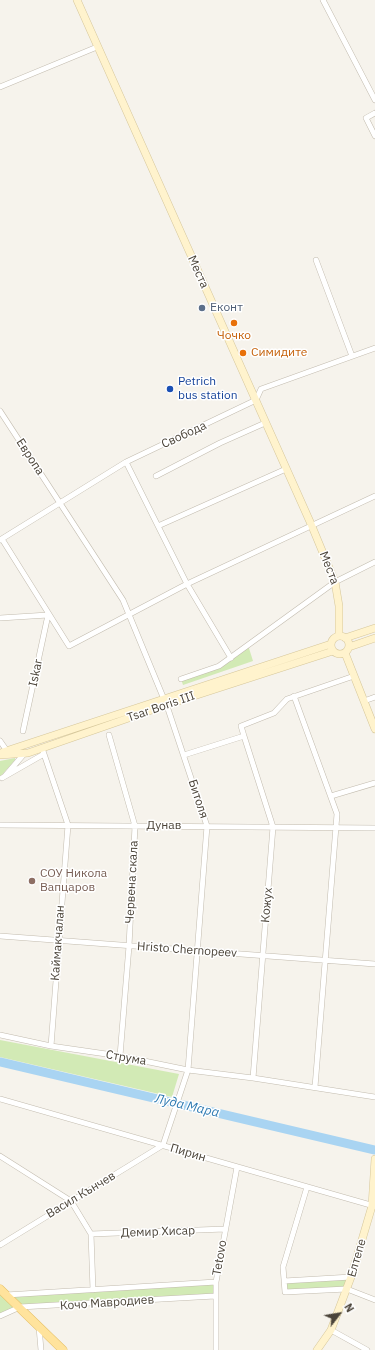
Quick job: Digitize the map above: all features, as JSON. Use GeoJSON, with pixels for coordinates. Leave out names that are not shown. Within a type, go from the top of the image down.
{"type":"FeatureCollection","features":[{"type":"Feature","properties":{"kind":"main road","name":"Места"},"geometry":{"type":"LineString","coordinates":[[77,0],[311,524],[335,582],[342,637]]}},
{"type":"Feature","properties":{"kind":"main road"},"geometry":{"type":"LineString","coordinates":[[375,628],[334,638],[332,647],[339,654],[375,638]]}},
{"type":"Feature","properties":{"kind":"main road"},"geometry":{"type":"LineString","coordinates":[[342,637],[354,676],[375,729]]}},
{"type":"Feature","properties":{"kind":"main road","name":"Tsar Boris III"},"geometry":{"type":"LineString","coordinates":[[2,753],[26,744],[165,702],[332,647]]}},
{"type":"Feature","properties":{"kind":"main road","name":"Tsar Boris III"},"geometry":{"type":"LineString","coordinates":[[26,754],[43,751],[165,702]]}},
{"type":"Feature","properties":{"kind":"main road"},"geometry":{"type":"LineString","coordinates":[[2,753],[26,754],[24,748],[26,744]]}},
{"type":"Feature","properties":{"kind":"main road","name":"Елтепе"},"geometry":{"type":"LineString","coordinates":[[317,1350],[331,1330],[347,1289],[373,1206],[375,1162]]}},
{"type":"Feature","properties":{"kind":"main road"},"geometry":{"type":"LineString","coordinates":[[0,1289],[63,1350]]}},
{"type":"Feature","properties":{"kind":"street"},"geometry":{"type":"LineString","coordinates":[[323,0],[375,100]]}},
{"type":"Feature","properties":{"kind":"street"},"geometry":{"type":"LineString","coordinates":[[0,87],[97,47]]}},
{"type":"Feature","properties":{"kind":"street"},"geometry":{"type":"LineString","coordinates":[[375,113],[366,118],[375,136]]}},
{"type":"Feature","properties":{"kind":"street"},"geometry":{"type":"LineString","coordinates":[[316,260],[352,356]]}},
{"type":"Feature","properties":{"kind":"street","name":"Свобода"},"geometry":{"type":"LineString","coordinates":[[1,540],[126,462],[256,400],[261,389],[375,348]]}},
{"type":"Feature","properties":{"kind":"street","name":"Европа"},"geometry":{"type":"LineString","coordinates":[[0,411],[59,503]]}},
{"type":"Feature","properties":{"kind":"street"},"geometry":{"type":"LineString","coordinates":[[156,476],[220,443],[265,423]]}},
{"type":"Feature","properties":{"kind":"street"},"geometry":{"type":"LineString","coordinates":[[126,462],[186,584],[231,658]]}},
{"type":"Feature","properties":{"kind":"street"},"geometry":{"type":"LineString","coordinates":[[158,526],[286,469]]}},
{"type":"Feature","properties":{"kind":"street"},"geometry":{"type":"LineString","coordinates":[[1,540],[69,646],[186,584],[311,524],[375,496]]}},
{"type":"Feature","properties":{"kind":"street","name":"Битоля"},"geometry":{"type":"LineString","coordinates":[[59,503],[130,613],[165,702],[207,826],[188,1070],[163,1146]]}},
{"type":"Feature","properties":{"kind":"street"},"geometry":{"type":"LineString","coordinates":[[181,679],[219,666],[335,582],[375,562]]}},
{"type":"Feature","properties":{"kind":"street"},"geometry":{"type":"LineString","coordinates":[[0,618],[48,615]]}},
{"type":"Feature","properties":{"kind":"street","name":"Iskar"},"geometry":{"type":"LineString","coordinates":[[23,731],[48,615]]}},
{"type":"Feature","properties":{"kind":"street"},"geometry":{"type":"LineString","coordinates":[[184,756],[244,736],[241,726],[274,713],[287,699],[354,676]]}},
{"type":"Feature","properties":{"kind":"street"},"geometry":{"type":"LineString","coordinates":[[294,696],[331,796],[336,814],[315,1087]]}},
{"type":"Feature","properties":{"kind":"street"},"geometry":{"type":"LineString","coordinates":[[364,701],[375,697]]}},
{"type":"Feature","properties":{"kind":"street","name":"Червена скала"},"geometry":{"type":"LineString","coordinates":[[109,735],[135,826],[129,946],[120,1056]]}},
{"type":"Feature","properties":{"kind":"street","name":"Кожух"},"geometry":{"type":"LineString","coordinates":[[244,736],[273,827],[252,1078]]}},
{"type":"Feature","properties":{"kind":"street"},"geometry":{"type":"LineString","coordinates":[[0,741],[2,753]]}},
{"type":"Feature","properties":{"kind":"street"},"geometry":{"type":"LineString","coordinates":[[1,780],[43,751]]}},
{"type":"Feature","properties":{"kind":"street","name":"Каймакчалан"},"geometry":{"type":"LineString","coordinates":[[43,751],[68,825],[51,1046]]}},
{"type":"Feature","properties":{"kind":"street","name":"Tsar Boris III"},"geometry":{"type":"LineString","coordinates":[[1,780],[26,754]]}},
{"type":"Feature","properties":{"kind":"street"},"geometry":{"type":"LineString","coordinates":[[331,796],[375,783]]}},
{"type":"Feature","properties":{"kind":"street","name":"Дунав"},"geometry":{"type":"LineString","coordinates":[[0,825],[375,828]]}},
{"type":"Feature","properties":{"kind":"street","name":"Hristo Chernopeev"},"geometry":{"type":"LineString","coordinates":[[0,936],[375,964]]}},
{"type":"Feature","properties":{"kind":"street","name":"Струма"},"geometry":{"type":"LineString","coordinates":[[0,1035],[51,1046],[120,1056],[188,1070],[315,1087],[375,1097]]}},
{"type":"Feature","properties":{"kind":"street","name":"Пирин"},"geometry":{"type":"LineString","coordinates":[[0,1098],[373,1206]]}},
{"type":"Feature","properties":{"kind":"street","name":"Васил Кънчев"},"geometry":{"type":"LineString","coordinates":[[0,1245],[163,1146]]}},
{"type":"Feature","properties":{"kind":"street"},"geometry":{"type":"LineString","coordinates":[[0,1156],[71,1201],[91,1234],[93,1290]]}},
{"type":"Feature","properties":{"kind":"street","name":"Tetovo"},"geometry":{"type":"LineString","coordinates":[[216,1350],[216,1282],[237,1167]]}},
{"type":"Feature","properties":{"kind":"street"},"geometry":{"type":"LineString","coordinates":[[307,1187],[283,1267],[285,1292],[347,1289],[375,1300]]}},
{"type":"Feature","properties":{"kind":"street","name":"Демир Хисар"},"geometry":{"type":"LineString","coordinates":[[91,1234],[225,1229]]}},
{"type":"Feature","properties":{"kind":"street"},"geometry":{"type":"LineString","coordinates":[[284,1281],[351,1277]]}},
{"type":"Feature","properties":{"kind":"street","name":"Кочо Мавродиев"},"geometry":{"type":"LineString","coordinates":[[6,1295],[216,1282]]}},
{"type":"Feature","properties":{"kind":"street","name":"Кочо Мавродиев"},"geometry":{"type":"LineString","coordinates":[[0,1316],[20,1307],[215,1296]]}},
{"type":"Feature","properties":{"kind":"street"},"geometry":{"type":"LineString","coordinates":[[39,1327],[41,1350]]}},
{"type":"Feature","properties":{"kind":"street"},"geometry":{"type":"LineString","coordinates":[[331,1330],[367,1350]]}},
{"type":"Feature","properties":{"kind":"green space"},"geometry":{"type":"Polygon","coordinates":[[[248,645],[253,661],[183,685],[181,679],[219,666],[248,645]]]}},
{"type":"Feature","properties":{"kind":"green space"},"geometry":{"type":"Polygon","coordinates":[[[15,758],[15,760],[0,777],[0,761],[15,758]]]}},
{"type":"Feature","properties":{"kind":"green space"},"geometry":{"type":"Polygon","coordinates":[[[0,1040],[179,1074],[172,1097],[0,1057],[0,1040]]]}},
{"type":"Feature","properties":{"kind":"green space"},"geometry":{"type":"Polygon","coordinates":[[[351,1277],[347,1289],[285,1292],[284,1281],[351,1277]]]}},
{"type":"Feature","properties":{"kind":"green space"},"geometry":{"type":"Polygon","coordinates":[[[216,1282],[215,1296],[20,1307],[0,1316],[0,1289],[7,1295],[216,1282]]]}},
{"type":"Feature","properties":{"kind":"waterway","name":"Луда Мара"},"geometry":{"type":"LineString","coordinates":[[0,1062],[375,1150]]}},
{"type":"Feature","properties":{"kind":"place","name":"Еконт"},"geometry":{"type":"Point","coordinates":[202,308]}},
{"type":"Feature","properties":{"kind":"place","name":"Чочко"},"geometry":{"type":"Point","coordinates":[234,323]}},
{"type":"Feature","properties":{"kind":"place","name":"Симидите"},"geometry":{"type":"Point","coordinates":[243,353]}},
{"type":"Feature","properties":{"kind":"place","name":"Petrich bus station"},"geometry":{"type":"Point","coordinates":[170,389]}},
{"type":"Feature","properties":{"kind":"place","name":"СОУ Никола Вапцаров"},"geometry":{"type":"Point","coordinates":[32,881]}}]}
